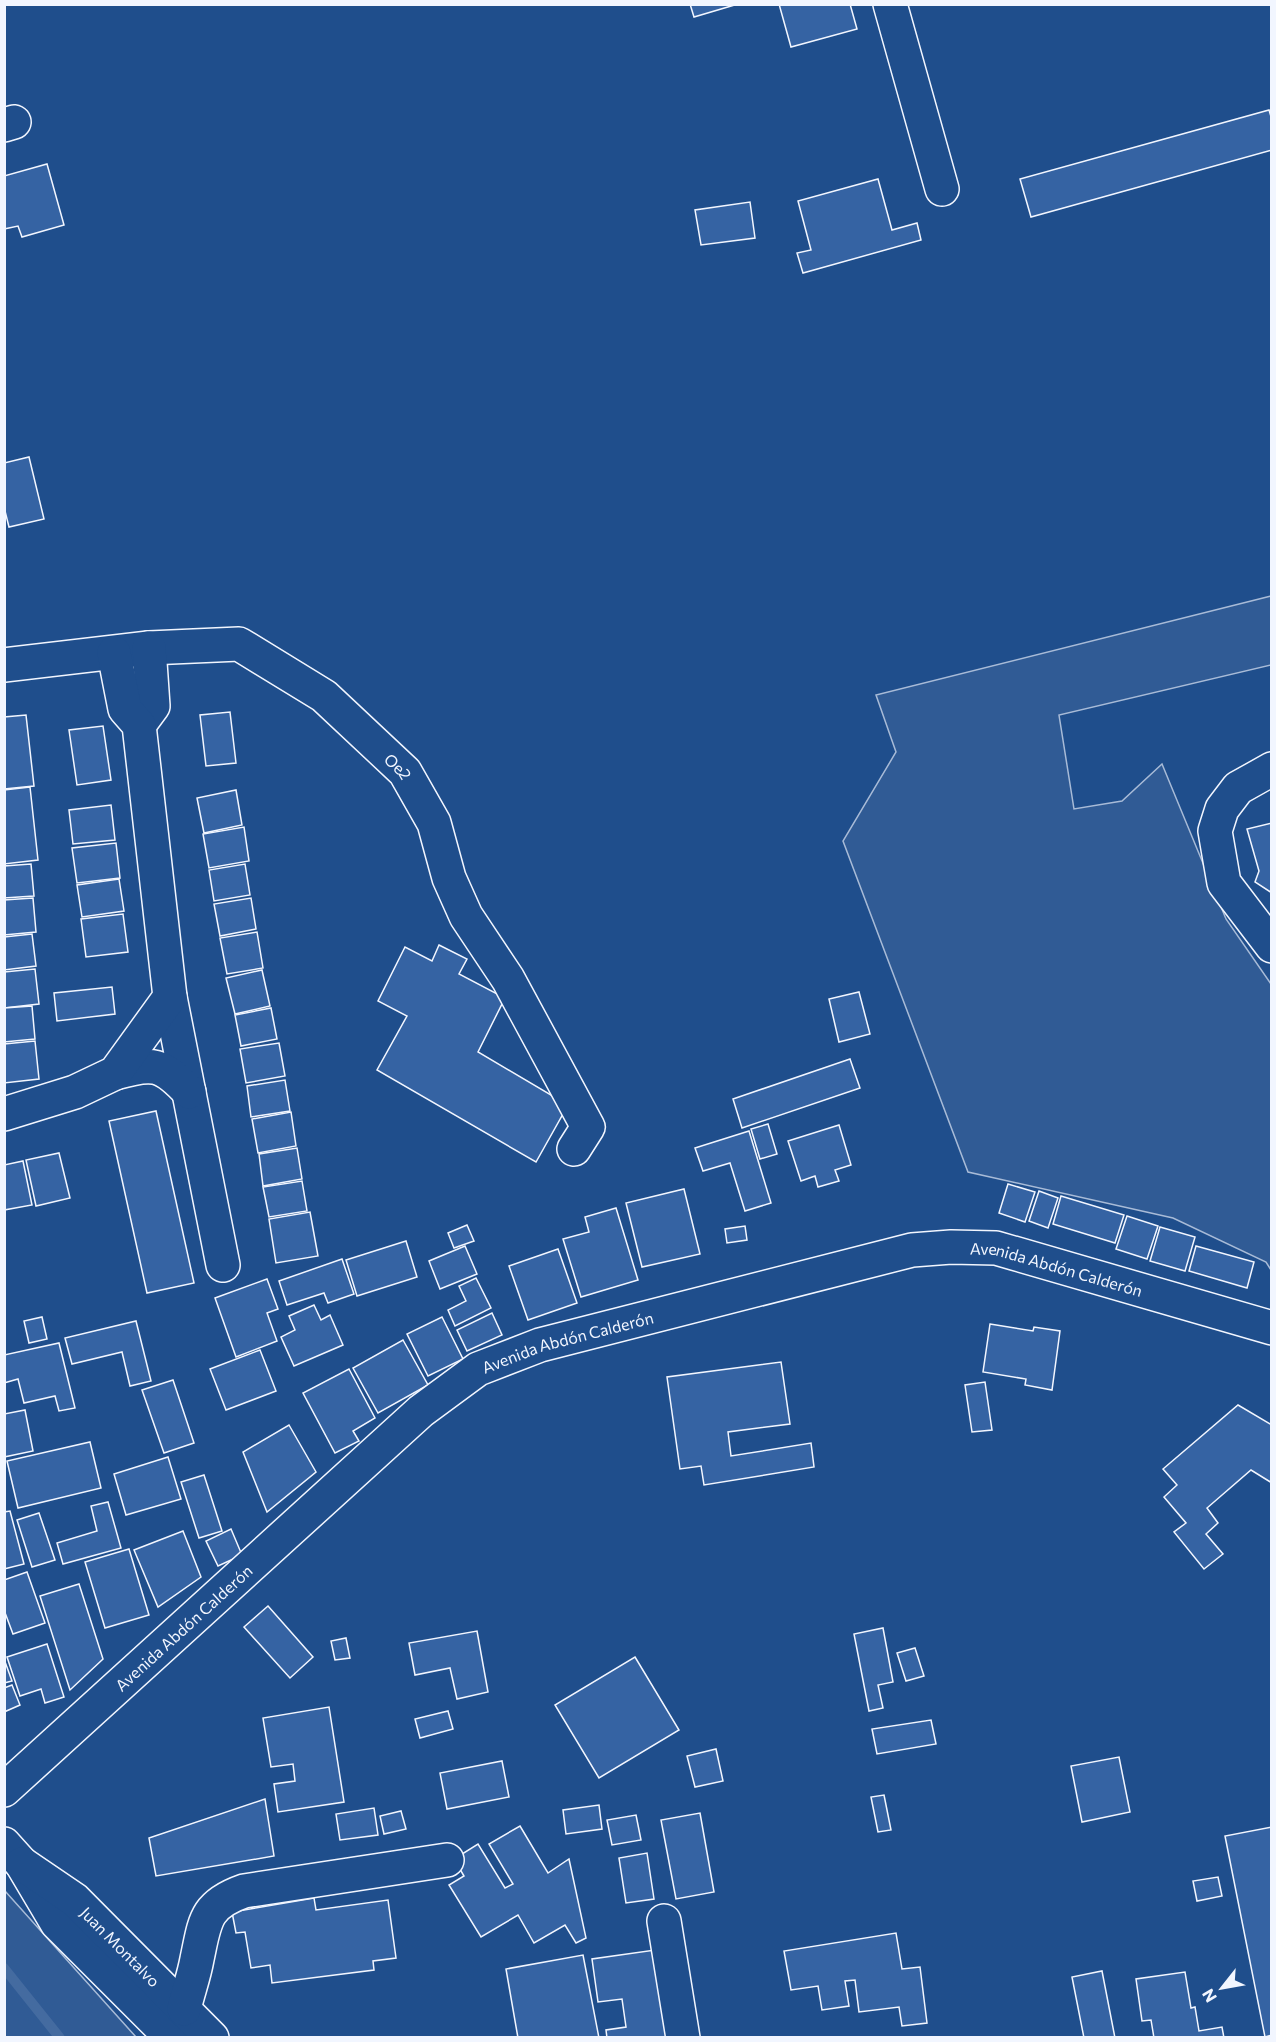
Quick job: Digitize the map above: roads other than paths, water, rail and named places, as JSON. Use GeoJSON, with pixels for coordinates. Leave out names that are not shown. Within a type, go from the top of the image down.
{"type":"FeatureCollection","features":[{"type":"Feature","properties":{"kind":"street"},"geometry":{"type":"LineString","coordinates":[[890,4],[942,189]]}},
{"type":"Feature","properties":{"kind":"street","name":"Oe2"},"geometry":{"type":"LineString","coordinates":[[4,665],[149,648],[239,644],[324,696],[405,772],[434,823],[449,878],[466,916],[508,979],[588,1127],[574,1149]]}},
{"type":"Feature","properties":{"kind":"street"},"geometry":{"type":"LineString","coordinates":[[139,725],[153,706],[149,648]]}},
{"type":"Feature","properties":{"kind":"street"},"geometry":{"type":"LineString","coordinates":[[114,652],[125,709],[139,725],[170,997],[223,1265]]}},
{"type":"Feature","properties":{"kind":"street"},"geometry":{"type":"LineString","coordinates":[[1272,769],[1238,788],[1222,809],[1215,831],[1224,883],[1272,946]]}},
{"type":"Feature","properties":{"kind":"street"},"geometry":{"type":"LineString","coordinates":[[115,1072],[170,997]]}},
{"type":"Feature","properties":{"kind":"street"},"geometry":{"type":"LineString","coordinates":[[4,1114],[75,1092],[115,1072],[141,1066],[153,1066],[165,1071],[189,1092]]}},
{"type":"Feature","properties":{"kind":"street","name":"Avenida Abdón Calderón"},"geometry":{"type":"LineString","coordinates":[[6,1787],[421,1411],[478,1369],[540,1345],[912,1250],[951,1248],[996,1248],[1272,1328]]}},
{"type":"Feature","properties":{"kind":"street","name":"Juan Montalvo"},"geometry":{"type":"LineString","coordinates":[[13,1854],[57,1923],[178,2023],[212,2037]]}},
{"type":"Feature","properties":{"kind":"street"},"geometry":{"type":"LineString","coordinates":[[178,2023],[197,1961],[204,1926],[216,1905],[226,1897],[244,1891],[447,1860]]}},
{"type":"Feature","properties":{"kind":"street"},"geometry":{"type":"LineString","coordinates":[[664,1921],[683,2037]]}},
{"type":"Feature","properties":{"kind":"waterway"},"geometry":{"type":"LineString","coordinates":[[4,1968],[60,2038]]}}]}
